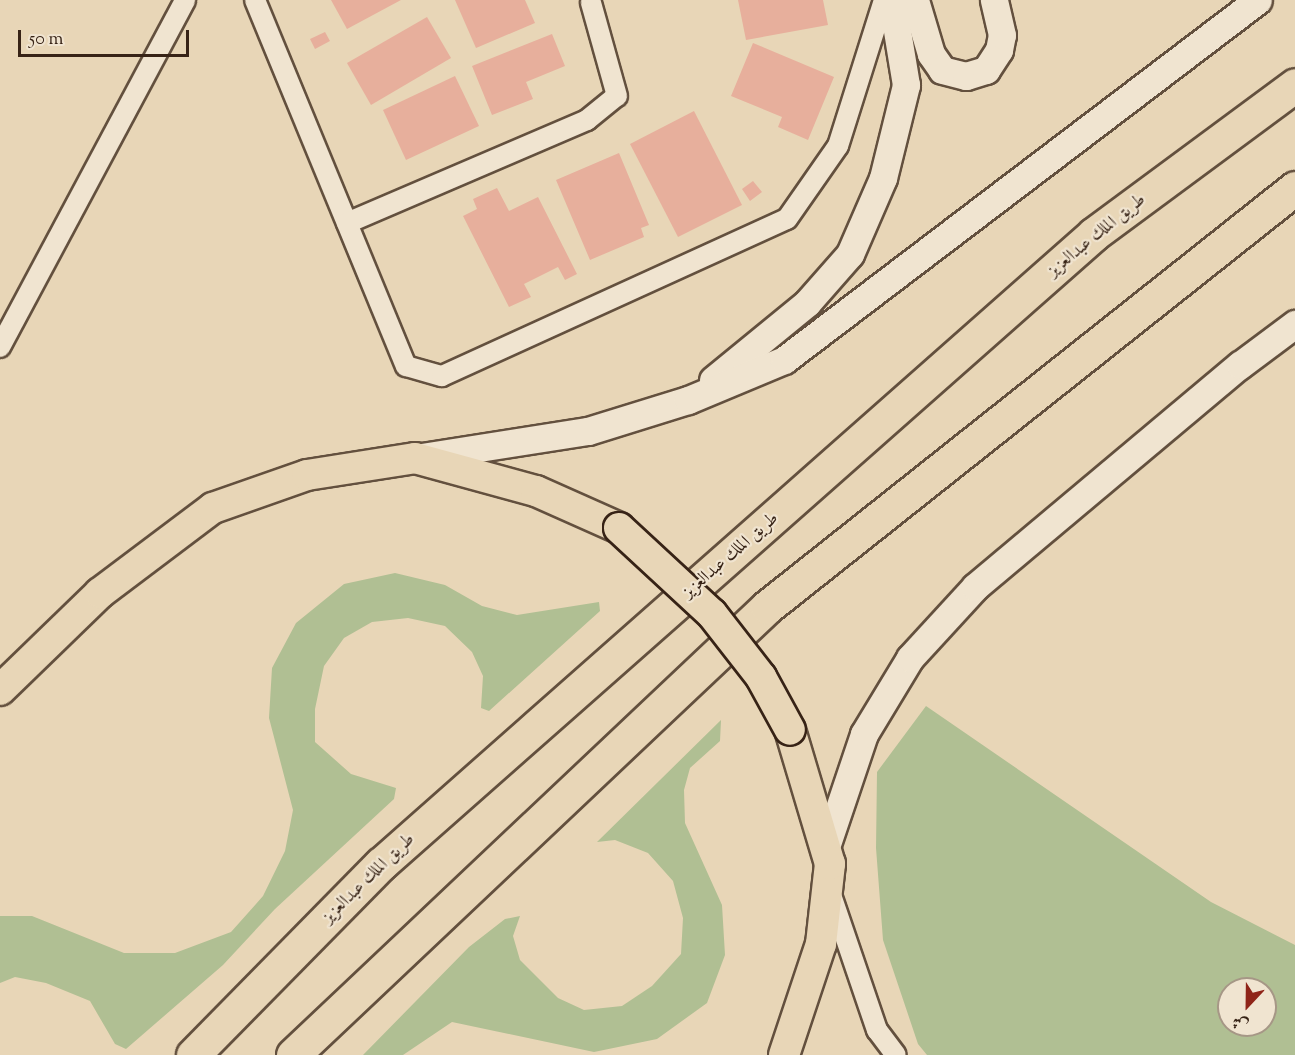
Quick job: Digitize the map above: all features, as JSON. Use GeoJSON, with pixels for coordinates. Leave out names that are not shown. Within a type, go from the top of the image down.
{"type":"FeatureCollection","features":[{"type":"Feature","properties":{"kind":"highway","name":"طريق الملك عبدالعزيز"},"geometry":{"type":"LineString","coordinates":[[193,1055],[381,864],[1094,234],[1295,85]]}},
{"type":"Feature","properties":{"kind":"highway"},"geometry":{"type":"LineString","coordinates":[[293,1055],[767,607],[1295,188]]}},
{"type":"Feature","properties":{"kind":"main road"},"geometry":{"type":"LineString","coordinates":[[688,400],[807,303],[850,254],[883,178],[906,85],[892,0]]}},
{"type":"Feature","properties":{"kind":"main road"},"geometry":{"type":"LineString","coordinates":[[915,0],[931,54],[942,69],[966,76],[986,70],[999,50],[1002,36],[994,0]]}},
{"type":"Feature","properties":{"kind":"main road"},"geometry":{"type":"LineString","coordinates":[[0,690],[100,593],[213,508],[307,475],[588,431],[688,400],[784,360],[1258,0]]}},
{"type":"Feature","properties":{"kind":"main road"},"geometry":{"type":"LineString","coordinates":[[826,847],[864,734],[910,658],[975,587],[1240,365],[1295,324]]}},
{"type":"Feature","properties":{"kind":"main road"},"geometry":{"type":"LineString","coordinates":[[415,458],[536,491],[619,528],[712,614],[761,677],[790,730],[830,864],[821,944],[784,1055]]}},
{"type":"Feature","properties":{"kind":"street"},"geometry":{"type":"LineString","coordinates":[[0,347],[185,0]]}},
{"type":"Feature","properties":{"kind":"street"},"geometry":{"type":"LineString","coordinates":[[255,0],[406,366],[442,376],[787,219],[838,146],[884,0]]}},
{"type":"Feature","properties":{"kind":"street"},"geometry":{"type":"LineString","coordinates":[[347,223],[587,120],[617,96],[594,1]]}},
{"type":"Feature","properties":{"kind":"street"},"geometry":{"type":"LineString","coordinates":[[828,887],[877,1030],[896,1055]]}},
{"type":"Feature","properties":{"kind":"green space"},"geometry":{"type":"Polygon","coordinates":[[[395,573],[445,585],[482,606],[517,615],[599,602],[600,611],[489,711],[481,708],[483,676],[472,652],[445,626],[408,618],[372,622],[344,638],[324,666],[315,709],[315,742],[351,774],[396,788],[394,799],[275,909],[223,965],[126,1049],[115,1044],[90,1001],[46,983],[15,977],[0,983],[0,916],[32,916],[124,953],[175,953],[231,932],[263,896],[285,851],[293,810],[269,718],[272,668],[296,623],[344,584],[395,573]]]}},
{"type":"Feature","properties":{"kind":"green space"},"geometry":{"type":"Polygon","coordinates":[[[926,706],[1211,902],[1295,945],[1295,1055],[927,1055],[918,1044],[883,940],[876,848],[877,772],[926,706]]]}},
{"type":"Feature","properties":{"kind":"green space"},"geometry":{"type":"Polygon","coordinates":[[[721,720],[720,741],[690,768],[684,790],[685,823],[722,905],[725,955],[707,1003],[657,1039],[594,1052],[452,1022],[403,1055],[363,1055],[469,947],[505,919],[520,916],[513,936],[520,960],[558,998],[584,1010],[622,1006],[652,986],[681,954],[683,918],[673,881],[648,853],[615,840],[597,842],[721,720]]]}},
{"type":"Feature","properties":{"kind":"building"},"geometry":{"type":"Polygon","coordinates":[[[331,0],[401,0],[347,29],[331,0]]]}},
{"type":"Feature","properties":{"kind":"building"},"geometry":{"type":"Polygon","coordinates":[[[455,0],[525,0],[535,23],[476,48],[455,0]]]}},
{"type":"Feature","properties":{"kind":"building"},"geometry":{"type":"Polygon","coordinates":[[[738,0],[823,0],[828,25],[746,40],[738,0]]]}},
{"type":"Feature","properties":{"kind":"building"},"geometry":{"type":"Polygon","coordinates":[[[427,17],[451,58],[371,105],[347,63],[427,17]]]}},
{"type":"Feature","properties":{"kind":"building"},"geometry":{"type":"Polygon","coordinates":[[[325,32],[330,41],[315,49],[310,39],[325,32]]]}},
{"type":"Feature","properties":{"kind":"building"},"geometry":{"type":"Polygon","coordinates":[[[552,34],[565,66],[526,82],[533,99],[492,115],[472,66],[552,34]]]}},
{"type":"Feature","properties":{"kind":"building"},"geometry":{"type":"Polygon","coordinates":[[[753,43],[834,77],[808,140],[778,127],[782,117],[731,96],[753,43]]]}},
{"type":"Feature","properties":{"kind":"building"},"geometry":{"type":"Polygon","coordinates":[[[455,76],[479,126],[406,160],[383,110],[455,76]]]}},
{"type":"Feature","properties":{"kind":"building"},"geometry":{"type":"Polygon","coordinates":[[[694,111],[742,205],[678,237],[630,144],[694,111]]]}},
{"type":"Feature","properties":{"kind":"building"},"geometry":{"type":"Polygon","coordinates":[[[619,153],[649,225],[641,228],[644,237],[590,260],[556,180],[619,153]]]}},
{"type":"Feature","properties":{"kind":"building"},"geometry":{"type":"Polygon","coordinates":[[[753,181],[762,192],[750,201],[742,189],[753,181]]]}},
{"type":"Feature","properties":{"kind":"building"},"geometry":{"type":"Polygon","coordinates":[[[497,188],[509,211],[538,197],[577,274],[565,280],[558,267],[524,284],[531,297],[509,307],[463,216],[477,209],[473,199],[497,188]]]}}]}
